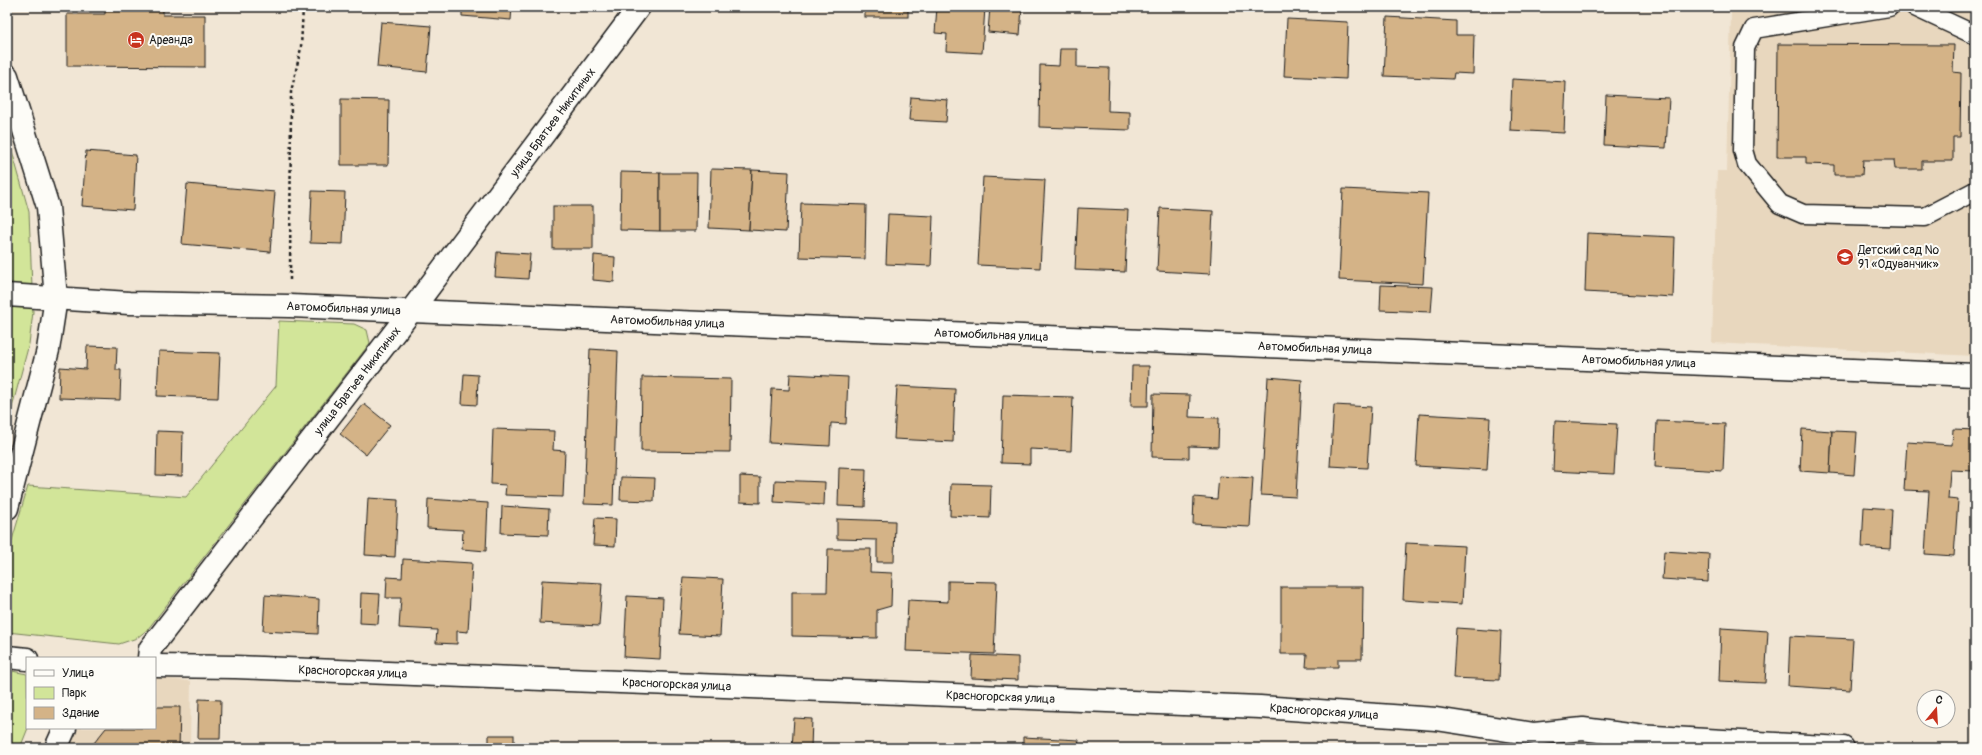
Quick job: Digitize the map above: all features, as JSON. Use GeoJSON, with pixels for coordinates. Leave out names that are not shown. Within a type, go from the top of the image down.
{"type":"FeatureCollection","features":[{"type":"Feature","properties":{"kind":"street","name":"улица Братьев Никитиных"},"geometry":{"type":"LineString","coordinates":[[149,657],[150,649],[411,311],[639,7]]}},
{"type":"Feature","properties":{"kind":"street"},"geometry":{"type":"LineString","coordinates":[[7,76],[48,207],[56,298],[48,350],[7,508]]}},
{"type":"Feature","properties":{"kind":"street","name":"Автомобильная улица"},"geometry":{"type":"LineString","coordinates":[[7,295],[129,304],[290,306],[1975,375]]}},
{"type":"Feature","properties":{"kind":"street"},"geometry":{"type":"LineString","coordinates":[[7,657],[26,659]]}},
{"type":"Feature","properties":{"kind":"street","name":"Красногорская улица"},"geometry":{"type":"LineString","coordinates":[[156,666],[235,667],[1260,707],[1436,719],[1534,734],[1582,729],[1637,736],[1843,748]]}},
{"type":"Feature","properties":{"kind":"street"},"geometry":{"type":"LineString","coordinates":[[56,748],[65,729]]}},
{"type":"Feature","properties":{"kind":"lane"},"geometry":{"type":"LineString","coordinates":[[1889,7],[1754,29],[1745,48],[1743,150],[1747,164],[1780,204],[1803,214],[1925,217],[1975,190]]}},
{"type":"Feature","properties":{"kind":"lane"},"geometry":{"type":"LineString","coordinates":[[1915,7],[1975,35]]}},
{"type":"Feature","properties":{"kind":"path"},"geometry":{"type":"LineString","coordinates":[[290,306],[291,92],[301,48],[303,7]]}},
{"type":"Feature","properties":{"kind":"shaded area","name":"Детский сад № 91 «Одуванчик»"},"geometry":{"type":"Polygon","coordinates":[[[1784,7],[1975,7],[1975,356],[1712,343],[1717,171],[1727,171],[1731,12],[1784,14],[1784,7]]]}},
{"type":"Feature","properties":{"kind":"shaded area"},"geometry":{"type":"Polygon","coordinates":[[[156,678],[191,681],[190,748],[69,748],[78,729],[156,729],[156,678]]]}},
{"type":"Feature","properties":{"kind":"green space"},"geometry":{"type":"Polygon","coordinates":[[[7,133],[29,212],[33,312],[29,344],[7,426],[7,133]]]}},
{"type":"Feature","properties":{"kind":"green space"},"geometry":{"type":"Polygon","coordinates":[[[279,321],[354,324],[367,330],[370,343],[148,629],[137,638],[119,644],[7,632],[7,557],[28,486],[186,497],[276,386],[279,321]]]}},
{"type":"Feature","properties":{"kind":"green space"},"geometry":{"type":"Polygon","coordinates":[[[7,670],[26,674],[26,729],[28,729],[20,748],[7,748],[7,670]]]}},
{"type":"Feature","properties":{"kind":"building","name":"Ареанда"},"geometry":{"type":"Polygon","coordinates":[[[105,7],[163,7],[163,15],[205,15],[205,67],[67,66],[67,14],[105,14],[105,7]]]}},
{"type":"Feature","properties":{"kind":"building"},"geometry":{"type":"Polygon","coordinates":[[[462,7],[512,7],[511,20],[462,16],[462,7]]]}},
{"type":"Feature","properties":{"kind":"building"},"geometry":{"type":"Polygon","coordinates":[[[865,7],[908,7],[908,17],[865,17],[865,7]]]}},
{"type":"Feature","properties":{"kind":"building"},"geometry":{"type":"Polygon","coordinates":[[[937,7],[985,7],[982,53],[946,51],[947,34],[935,33],[937,7]]]}},
{"type":"Feature","properties":{"kind":"building"},"geometry":{"type":"Polygon","coordinates":[[[990,7],[1022,7],[1020,35],[988,32],[990,7]]]}},
{"type":"Feature","properties":{"kind":"building"},"geometry":{"type":"Polygon","coordinates":[[[1387,17],[1456,21],[1456,35],[1474,35],[1473,74],[1454,73],[1453,79],[1384,76],[1387,17]]]}},
{"type":"Feature","properties":{"kind":"building"},"geometry":{"type":"Polygon","coordinates":[[[1287,19],[1348,22],[1346,79],[1284,76],[1287,19]]]}},
{"type":"Feature","properties":{"kind":"building"},"geometry":{"type":"Polygon","coordinates":[[[381,22],[431,26],[427,72],[377,67],[381,22]]]}},
{"type":"Feature","properties":{"kind":"building"},"geometry":{"type":"Polygon","coordinates":[[[1778,44],[1954,45],[1953,72],[1961,73],[1960,137],[1953,137],[1953,161],[1922,161],[1922,169],[1895,169],[1894,160],[1863,160],[1862,175],[1834,175],[1834,165],[1806,164],[1806,157],[1777,157],[1778,44]]]}},
{"type":"Feature","properties":{"kind":"building"},"geometry":{"type":"Polygon","coordinates":[[[1060,49],[1077,49],[1077,67],[1109,68],[1108,111],[1130,112],[1130,130],[1039,127],[1040,65],[1059,66],[1060,49]]]}},
{"type":"Feature","properties":{"kind":"building"},"geometry":{"type":"Polygon","coordinates":[[[1512,79],[1566,82],[1564,133],[1510,130],[1512,79]]]}},
{"type":"Feature","properties":{"kind":"building"},"geometry":{"type":"Polygon","coordinates":[[[1606,95],[1669,98],[1666,148],[1604,145],[1606,95]]]}},
{"type":"Feature","properties":{"kind":"building"},"geometry":{"type":"Polygon","coordinates":[[[911,97],[948,100],[946,122],[909,120],[911,97]]]}},
{"type":"Feature","properties":{"kind":"building"},"geometry":{"type":"Polygon","coordinates":[[[341,99],[389,100],[388,165],[341,165],[341,99]]]}},
{"type":"Feature","properties":{"kind":"building"},"geometry":{"type":"Polygon","coordinates":[[[86,151],[136,155],[133,210],[82,206],[86,151]]]}},
{"type":"Feature","properties":{"kind":"building"},"geometry":{"type":"Polygon","coordinates":[[[711,169],[752,170],[749,230],[709,228],[711,169]]]}},
{"type":"Feature","properties":{"kind":"building"},"geometry":{"type":"Polygon","coordinates":[[[752,170],[789,172],[786,232],[749,230],[752,170]]]}},
{"type":"Feature","properties":{"kind":"building"},"geometry":{"type":"Polygon","coordinates":[[[621,172],[660,173],[660,231],[620,230],[621,172]]]}},
{"type":"Feature","properties":{"kind":"building"},"geometry":{"type":"Polygon","coordinates":[[[660,173],[697,173],[696,231],[660,231],[660,173]]]}},
{"type":"Feature","properties":{"kind":"building"},"geometry":{"type":"Polygon","coordinates":[[[983,177],[1045,180],[1040,268],[978,265],[983,177]]]}},
{"type":"Feature","properties":{"kind":"building"},"geometry":{"type":"Polygon","coordinates":[[[187,184],[275,192],[270,252],[182,244],[187,184]]]}},
{"type":"Feature","properties":{"kind":"building"},"geometry":{"type":"Polygon","coordinates":[[[1343,189],[1428,193],[1423,284],[1339,280],[1343,189]]]}},
{"type":"Feature","properties":{"kind":"building"},"geometry":{"type":"Polygon","coordinates":[[[312,191],[345,192],[343,244],[310,243],[312,191]]]}},
{"type":"Feature","properties":{"kind":"building"},"geometry":{"type":"Polygon","coordinates":[[[801,203],[866,205],[865,259],[799,257],[801,203]]]}},
{"type":"Feature","properties":{"kind":"building"},"geometry":{"type":"Polygon","coordinates":[[[553,206],[593,206],[593,249],[553,249],[553,206]]]}},
{"type":"Feature","properties":{"kind":"building"},"geometry":{"type":"Polygon","coordinates":[[[1078,208],[1128,210],[1125,272],[1075,270],[1078,208]]]}},
{"type":"Feature","properties":{"kind":"building"},"geometry":{"type":"Polygon","coordinates":[[[1160,208],[1213,211],[1210,274],[1157,271],[1160,208]]]}},
{"type":"Feature","properties":{"kind":"building"},"geometry":{"type":"Polygon","coordinates":[[[888,214],[933,216],[931,266],[886,264],[888,214]]]}},
{"type":"Feature","properties":{"kind":"building"},"geometry":{"type":"Polygon","coordinates":[[[1587,233],[1675,237],[1673,297],[1585,292],[1587,233]]]}},
{"type":"Feature","properties":{"kind":"building"},"geometry":{"type":"Polygon","coordinates":[[[497,252],[530,254],[528,279],[495,277],[497,252]]]}},
{"type":"Feature","properties":{"kind":"building"},"geometry":{"type":"Polygon","coordinates":[[[594,255],[615,257],[614,282],[593,280],[594,255]]]}},
{"type":"Feature","properties":{"kind":"building"},"geometry":{"type":"Polygon","coordinates":[[[1381,285],[1433,287],[1431,312],[1380,310],[1381,285]]]}},
{"type":"Feature","properties":{"kind":"building"},"geometry":{"type":"Polygon","coordinates":[[[87,346],[117,347],[116,370],[121,370],[120,400],[59,398],[60,367],[86,369],[87,346]]]}},
{"type":"Feature","properties":{"kind":"building"},"geometry":{"type":"Polygon","coordinates":[[[590,349],[618,351],[613,505],[584,504],[590,349]]]}},
{"type":"Feature","properties":{"kind":"building"},"geometry":{"type":"Polygon","coordinates":[[[159,351],[220,353],[218,398],[157,396],[159,351]]]}},
{"type":"Feature","properties":{"kind":"building"},"geometry":{"type":"Polygon","coordinates":[[[1132,366],[1149,366],[1148,406],[1131,406],[1132,366]]]}},
{"type":"Feature","properties":{"kind":"building"},"geometry":{"type":"Polygon","coordinates":[[[464,374],[478,375],[477,405],[462,404],[464,374]]]}},
{"type":"Feature","properties":{"kind":"building"},"geometry":{"type":"Polygon","coordinates":[[[790,374],[848,377],[846,424],[831,423],[830,446],[769,443],[772,389],[789,390],[790,374]]]}},
{"type":"Feature","properties":{"kind":"building"},"geometry":{"type":"Polygon","coordinates":[[[642,377],[731,379],[730,452],[641,451],[642,377]]]}},
{"type":"Feature","properties":{"kind":"building"},"geometry":{"type":"Polygon","coordinates":[[[1268,377],[1302,380],[1296,497],[1261,495],[1268,377]]]}},
{"type":"Feature","properties":{"kind":"building"},"geometry":{"type":"Polygon","coordinates":[[[897,386],[955,389],[953,442],[894,439],[897,386]]]}},
{"type":"Feature","properties":{"kind":"building"},"geometry":{"type":"Polygon","coordinates":[[[1153,394],[1190,395],[1189,417],[1219,418],[1218,447],[1189,446],[1189,458],[1152,457],[1153,394]]]}},
{"type":"Feature","properties":{"kind":"building"},"geometry":{"type":"Polygon","coordinates":[[[1003,395],[1073,397],[1071,451],[1030,449],[1030,464],[1001,463],[1003,395]]]}},
{"type":"Feature","properties":{"kind":"building"},"geometry":{"type":"Polygon","coordinates":[[[364,404],[390,425],[366,455],[340,434],[364,404]]]}},
{"type":"Feature","properties":{"kind":"building"},"geometry":{"type":"Polygon","coordinates":[[[1334,405],[1371,407],[1367,468],[1330,466],[1334,405]]]}},
{"type":"Feature","properties":{"kind":"building"},"geometry":{"type":"Polygon","coordinates":[[[1419,414],[1490,418],[1487,470],[1416,466],[1419,414]]]}},
{"type":"Feature","properties":{"kind":"building"},"geometry":{"type":"Polygon","coordinates":[[[1555,421],[1617,424],[1614,474],[1553,471],[1555,421]]]}},
{"type":"Feature","properties":{"kind":"building"},"geometry":{"type":"Polygon","coordinates":[[[1657,421],[1725,424],[1723,471],[1655,467],[1657,421]]]}},
{"type":"Feature","properties":{"kind":"building"},"geometry":{"type":"Polygon","coordinates":[[[493,429],[554,431],[553,450],[565,451],[563,497],[505,495],[506,485],[491,484],[493,429]]]}},
{"type":"Feature","properties":{"kind":"building"},"geometry":{"type":"Polygon","coordinates":[[[1802,429],[1832,431],[1830,473],[1800,471],[1802,429]]]}},
{"type":"Feature","properties":{"kind":"building"},"geometry":{"type":"Polygon","coordinates":[[[1953,429],[1975,430],[1975,471],[1950,470],[1948,499],[1958,500],[1954,556],[1925,554],[1929,491],[1904,490],[1907,442],[1952,445],[1953,429]]]}},
{"type":"Feature","properties":{"kind":"building"},"geometry":{"type":"Polygon","coordinates":[[[157,431],[183,432],[182,476],[156,475],[157,431]]]}},
{"type":"Feature","properties":{"kind":"building"},"geometry":{"type":"Polygon","coordinates":[[[1832,431],[1857,432],[1854,475],[1830,473],[1832,431]]]}},
{"type":"Feature","properties":{"kind":"building"},"geometry":{"type":"Polygon","coordinates":[[[839,468],[866,469],[865,507],[838,506],[839,468]]]}},
{"type":"Feature","properties":{"kind":"building"},"geometry":{"type":"Polygon","coordinates":[[[740,476],[760,477],[760,503],[740,502],[740,476]]]}},
{"type":"Feature","properties":{"kind":"building"},"geometry":{"type":"Polygon","coordinates":[[[1219,476],[1253,478],[1250,527],[1193,524],[1194,497],[1217,499],[1219,476]]]}},
{"type":"Feature","properties":{"kind":"building"},"geometry":{"type":"Polygon","coordinates":[[[621,477],[655,478],[654,501],[620,500],[621,477]]]}},
{"type":"Feature","properties":{"kind":"building"},"geometry":{"type":"Polygon","coordinates":[[[775,480],[825,482],[824,505],[774,502],[775,480]]]}},
{"type":"Feature","properties":{"kind":"building"},"geometry":{"type":"Polygon","coordinates":[[[951,484],[991,485],[990,518],[950,516],[951,484]]]}},
{"type":"Feature","properties":{"kind":"building"},"geometry":{"type":"Polygon","coordinates":[[[368,498],[398,500],[395,557],[365,555],[368,498]]]}},
{"type":"Feature","properties":{"kind":"building"},"geometry":{"type":"Polygon","coordinates":[[[428,499],[488,503],[486,551],[462,549],[463,530],[427,528],[428,499]]]}},
{"type":"Feature","properties":{"kind":"building"},"geometry":{"type":"Polygon","coordinates":[[[502,506],[549,509],[548,535],[501,533],[502,506]]]}},
{"type":"Feature","properties":{"kind":"building"},"geometry":{"type":"Polygon","coordinates":[[[1864,507],[1892,509],[1890,549],[1862,547],[1864,507]]]}},
{"type":"Feature","properties":{"kind":"building"},"geometry":{"type":"Polygon","coordinates":[[[595,518],[616,519],[615,546],[593,545],[595,518]]]}},
{"type":"Feature","properties":{"kind":"building"},"geometry":{"type":"Polygon","coordinates":[[[837,519],[895,521],[894,562],[877,562],[877,540],[837,539],[837,519]]]}},
{"type":"Feature","properties":{"kind":"building"},"geometry":{"type":"Polygon","coordinates":[[[1406,543],[1465,546],[1462,604],[1403,600],[1406,543]]]}},
{"type":"Feature","properties":{"kind":"building"},"geometry":{"type":"Polygon","coordinates":[[[828,549],[871,549],[870,572],[892,573],[891,606],[877,610],[877,638],[792,636],[792,592],[827,592],[828,549]]]}},
{"type":"Feature","properties":{"kind":"building"},"geometry":{"type":"Polygon","coordinates":[[[1664,551],[1709,554],[1708,582],[1662,579],[1664,551]]]}},
{"type":"Feature","properties":{"kind":"building"},"geometry":{"type":"Polygon","coordinates":[[[403,559],[472,563],[468,632],[457,631],[457,644],[436,643],[437,630],[399,628],[401,598],[386,598],[387,577],[402,578],[403,559]]]}},
{"type":"Feature","properties":{"kind":"building"},"geometry":{"type":"Polygon","coordinates":[[[683,577],[723,579],[720,636],[679,634],[683,577]]]}},
{"type":"Feature","properties":{"kind":"building"},"geometry":{"type":"Polygon","coordinates":[[[542,580],[602,583],[599,626],[540,623],[542,580]]]}},
{"type":"Feature","properties":{"kind":"building"},"geometry":{"type":"Polygon","coordinates":[[[948,581],[997,582],[994,654],[906,651],[908,600],[948,602],[948,581]]]}},
{"type":"Feature","properties":{"kind":"building"},"geometry":{"type":"Polygon","coordinates":[[[1281,587],[1363,587],[1362,659],[1338,659],[1338,667],[1306,667],[1307,654],[1281,654],[1281,587]]]}},
{"type":"Feature","properties":{"kind":"building"},"geometry":{"type":"Polygon","coordinates":[[[361,593],[380,594],[378,624],[360,623],[361,593]]]}},
{"type":"Feature","properties":{"kind":"building"},"geometry":{"type":"Polygon","coordinates":[[[265,595],[319,599],[318,634],[263,631],[265,595]]]}},
{"type":"Feature","properties":{"kind":"building"},"geometry":{"type":"Polygon","coordinates":[[[627,596],[663,598],[660,659],[624,657],[627,596]]]}},
{"type":"Feature","properties":{"kind":"building"},"geometry":{"type":"Polygon","coordinates":[[[1456,628],[1501,631],[1499,680],[1453,678],[1456,628]]]}},
{"type":"Feature","properties":{"kind":"building"},"geometry":{"type":"Polygon","coordinates":[[[1721,628],[1768,631],[1765,683],[1719,681],[1721,628]]]}},
{"type":"Feature","properties":{"kind":"building"},"geometry":{"type":"Polygon","coordinates":[[[1790,636],[1853,639],[1850,690],[1788,686],[1790,636]]]}},
{"type":"Feature","properties":{"kind":"building"},"geometry":{"type":"Polygon","coordinates":[[[972,655],[1018,657],[1018,680],[971,678],[972,655]]]}},
{"type":"Feature","properties":{"kind":"building"},"geometry":{"type":"Polygon","coordinates":[[[199,699],[221,700],[220,739],[198,739],[199,699]]]}},
{"type":"Feature","properties":{"kind":"building"},"geometry":{"type":"Polygon","coordinates":[[[156,707],[180,707],[179,748],[90,748],[105,729],[156,729],[156,707]]]}},
{"type":"Feature","properties":{"kind":"building"},"geometry":{"type":"Polygon","coordinates":[[[794,718],[812,719],[811,748],[792,748],[794,718]]]}},
{"type":"Feature","properties":{"kind":"building"},"geometry":{"type":"Polygon","coordinates":[[[489,735],[514,735],[514,748],[489,748],[489,735]]]}},
{"type":"Feature","properties":{"kind":"building"},"geometry":{"type":"Polygon","coordinates":[[[1023,737],[1079,740],[1078,748],[1023,748],[1023,737]]]}},
{"type":"Feature","properties":{"kind":"place","name":"Ареанда"},"geometry":{"type":"Point","coordinates":[136,40]}},
{"type":"Feature","properties":{"kind":"place","name":"Детский сад № 91 «Одуванчик»"},"geometry":{"type":"Point","coordinates":[1845,257]}}]}
